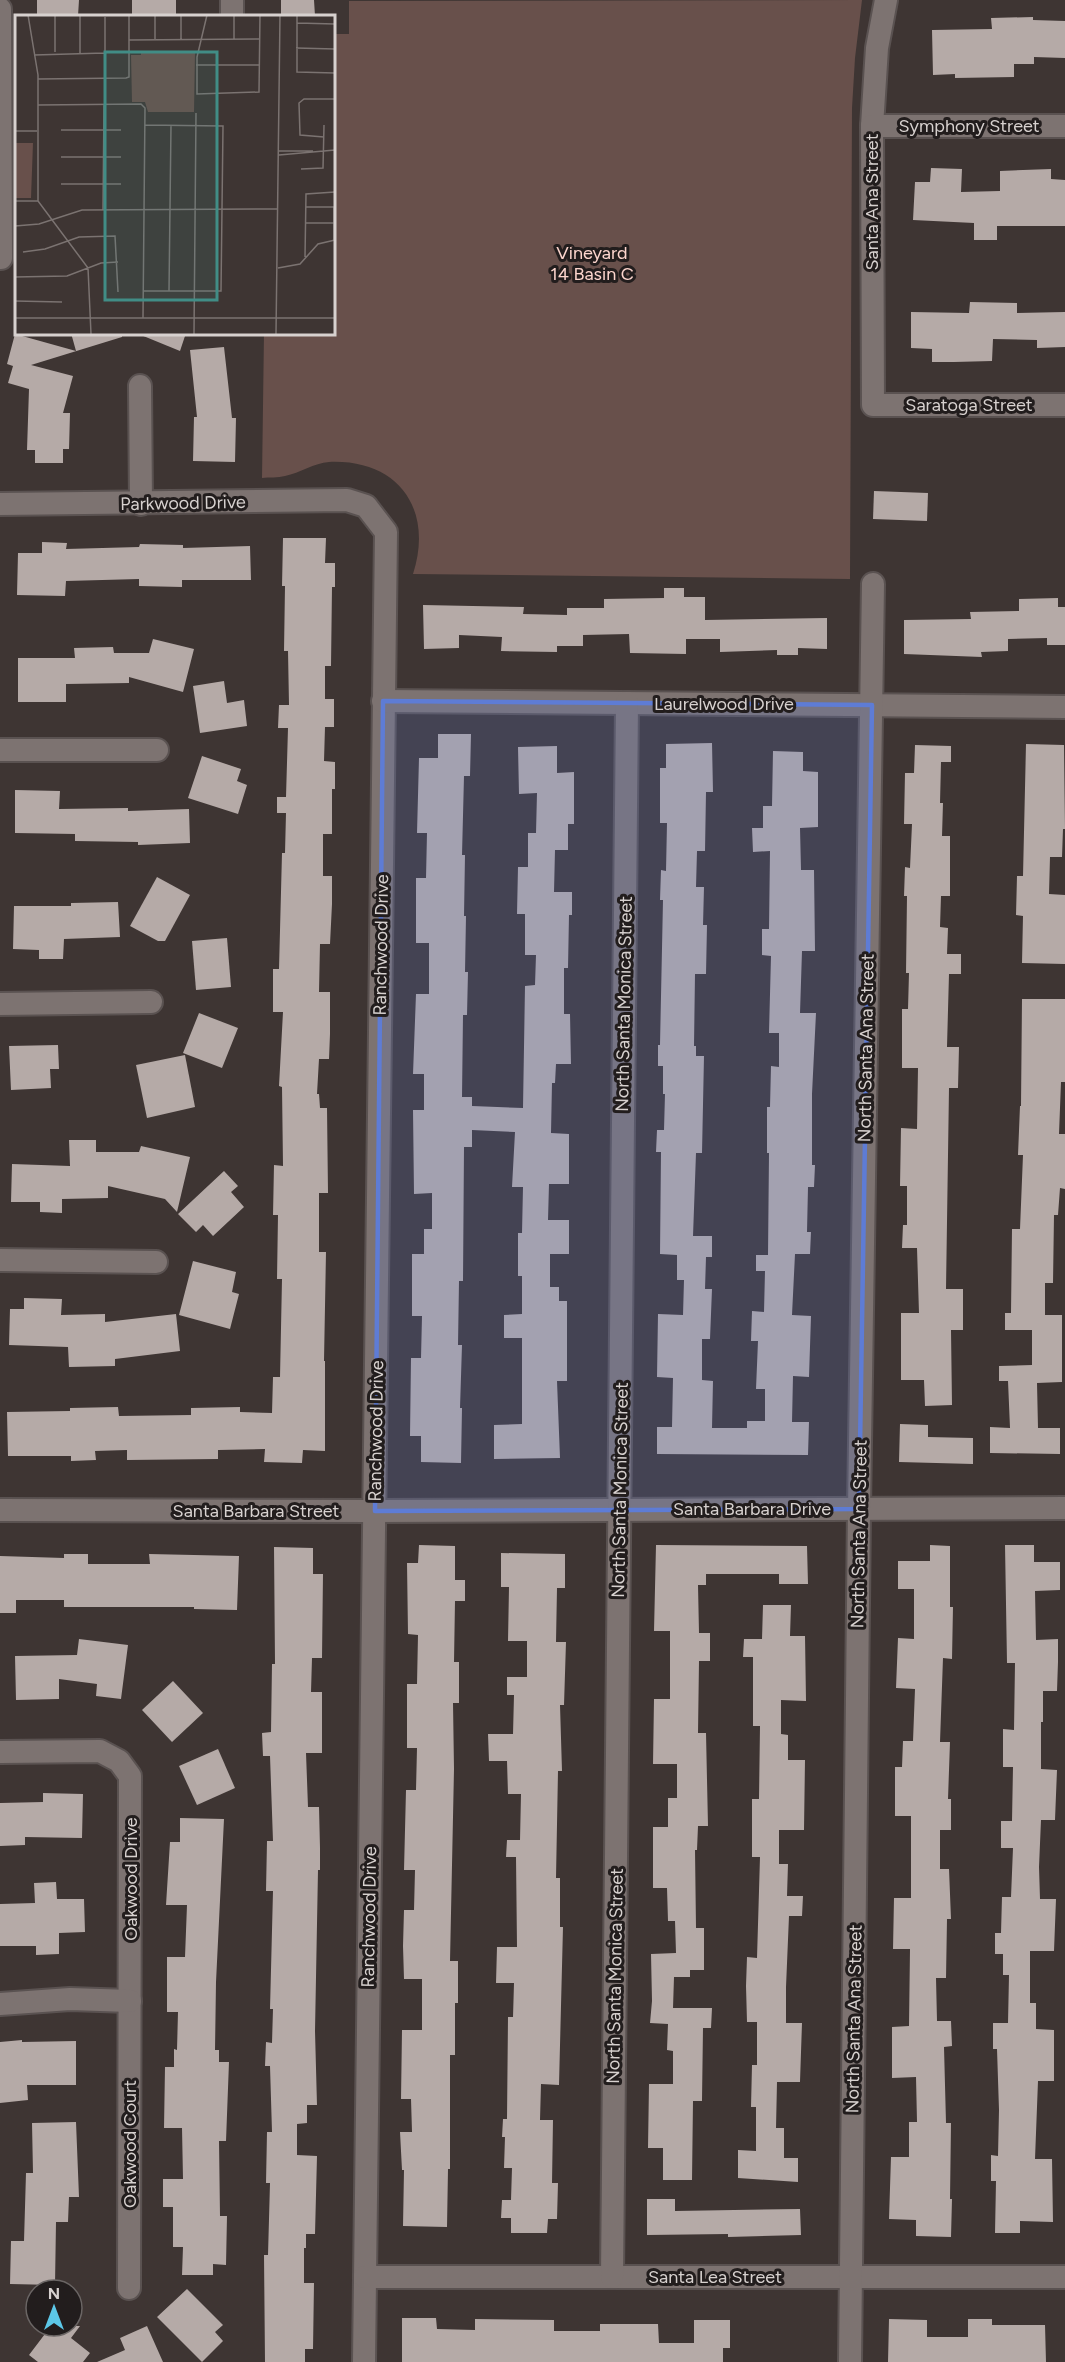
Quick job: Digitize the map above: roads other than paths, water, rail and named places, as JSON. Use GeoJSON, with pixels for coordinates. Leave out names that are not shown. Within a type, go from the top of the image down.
{"type":"FeatureCollection","features":[{"type":"Feature","properties":{"kind":"street"},"geometry":{"type":"LineString","coordinates":[[231,0],[232,15]]}},
{"type":"Feature","properties":{"kind":"street","name":"Santa Ana Street"},"geometry":{"type":"LineString","coordinates":[[873,405],[872,126],[877,48],[886,0]]}},
{"type":"Feature","properties":{"kind":"street"},"geometry":{"type":"LineString","coordinates":[[0,9],[6,258]]}},
{"type":"Feature","properties":{"kind":"street","name":"Symphony Street"},"geometry":{"type":"LineString","coordinates":[[872,126],[1065,126]]}},
{"type":"Feature","properties":{"kind":"street"},"geometry":{"type":"LineString","coordinates":[[140,386],[141,504]]}},
{"type":"Feature","properties":{"kind":"street","name":"Saratoga Street"},"geometry":{"type":"LineString","coordinates":[[873,405],[1065,405]]}},
{"type":"Feature","properties":{"kind":"street","name":"Parkwood Drive"},"geometry":{"type":"LineString","coordinates":[[0,504],[347,500],[366,506]]}},
{"type":"Feature","properties":{"kind":"street","name":"Ranchwood Drive"},"geometry":{"type":"LineString","coordinates":[[364,2362],[386,532],[366,506]]}},
{"type":"Feature","properties":{"kind":"street"},"geometry":{"type":"LineString","coordinates":[[872,705],[873,584]]}},
{"type":"Feature","properties":{"kind":"street","name":"Laurelwood Drive"},"geometry":{"type":"LineString","coordinates":[[383,701],[1065,707]]}},
{"type":"Feature","properties":{"kind":"street","name":"North Santa Monica Street"},"geometry":{"type":"LineString","coordinates":[[612,2277],[627,703]]}},
{"type":"Feature","properties":{"kind":"street","name":"North Santa Ana Street"},"geometry":{"type":"LineString","coordinates":[[850,2362],[859,1509],[872,705]]}},
{"type":"Feature","properties":{"kind":"street"},"geometry":{"type":"LineString","coordinates":[[0,750],[157,750]]}},
{"type":"Feature","properties":{"kind":"street"},"geometry":{"type":"LineString","coordinates":[[0,1004],[151,1002]]}},
{"type":"Feature","properties":{"kind":"street"},"geometry":{"type":"LineString","coordinates":[[0,1260],[156,1262]]}},
{"type":"Feature","properties":{"kind":"street","name":"Santa Barbara Drive"},"geometry":{"type":"LineString","coordinates":[[620,1509],[1065,1508]]}},
{"type":"Feature","properties":{"kind":"street","name":"Santa Barbara Street"},"geometry":{"type":"LineString","coordinates":[[0,1510],[620,1509]]}},
{"type":"Feature","properties":{"kind":"street","name":"Oakwood Drive"},"geometry":{"type":"LineString","coordinates":[[0,1752],[100,1751],[119,1761],[130,1776],[130,2001]]}},
{"type":"Feature","properties":{"kind":"street"},"geometry":{"type":"LineString","coordinates":[[0,2004],[70,1999],[130,2001]]}},
{"type":"Feature","properties":{"kind":"street","name":"Oakwood Court"},"geometry":{"type":"LineString","coordinates":[[129,2288],[130,2001]]}},
{"type":"Feature","properties":{"kind":"street","name":"Santa Lea Street"},"geometry":{"type":"LineString","coordinates":[[364,2277],[1065,2277]]}},
{"type":"Feature","properties":{"kind":"park label","name":"Vineyard 14 Basin C"},"geometry":{"type":"Point","coordinates":[592,263]}}]}
